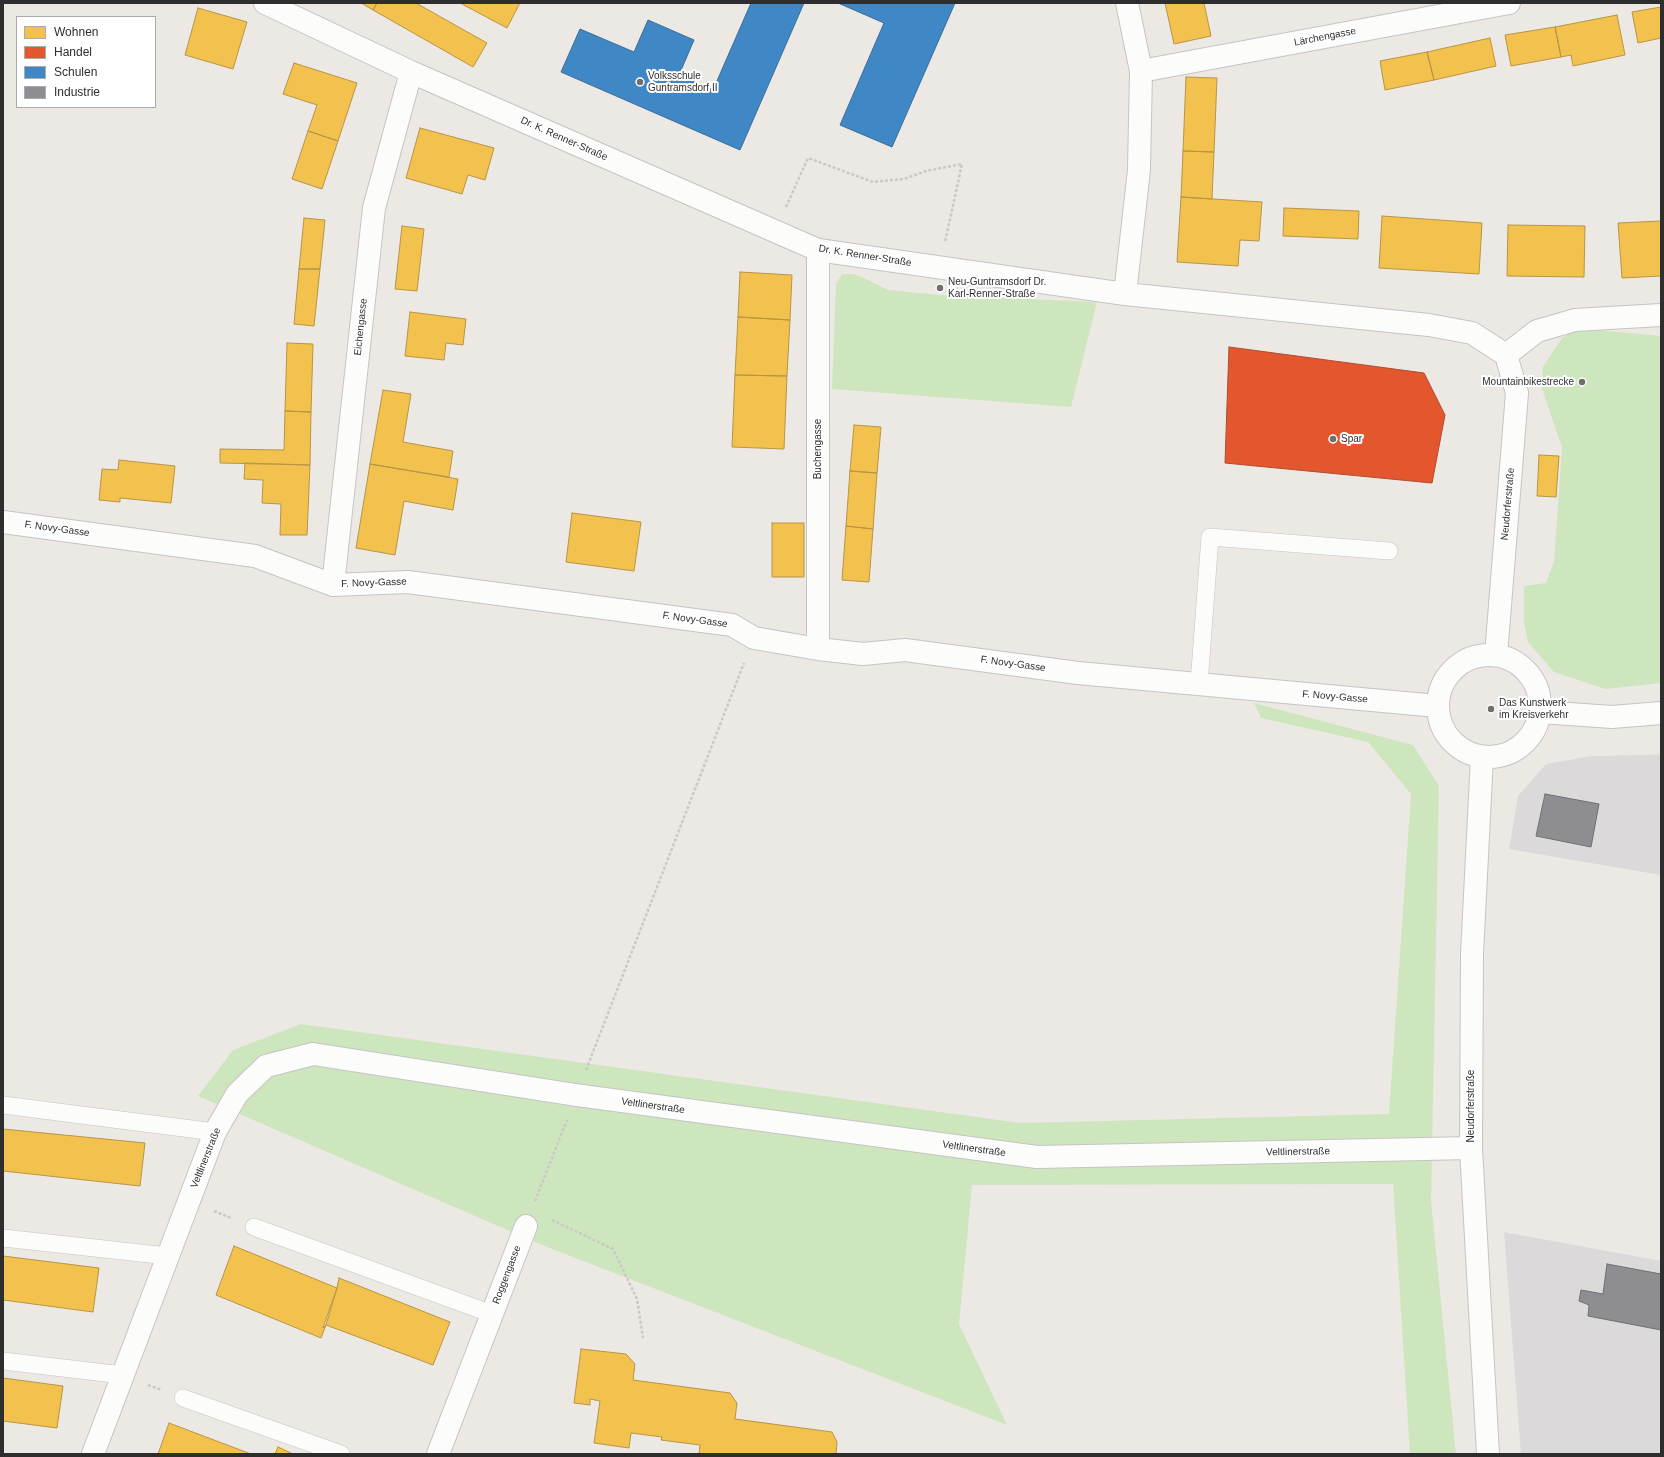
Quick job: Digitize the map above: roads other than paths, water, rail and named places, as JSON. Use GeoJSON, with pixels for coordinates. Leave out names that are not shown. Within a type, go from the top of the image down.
{"type":"FeatureCollection","features":[{"type":"Feature","properties":{"kind":"street","name":"Dr. K. Renner-Straße"},"geometry":{"type":"LineString","coordinates":[[265,3],[411,72],[818,250],[1125,294],[1429,325],[1472,333],[1506,355]]}},
{"type":"Feature","properties":{"kind":"street"},"geometry":{"type":"LineString","coordinates":[[1125,294],[1139,170],[1141,71],[1127,3]]}},
{"type":"Feature","properties":{"kind":"street","name":"Lärchengasse"},"geometry":{"type":"LineString","coordinates":[[1141,71],[1509,3]]}},
{"type":"Feature","properties":{"kind":"street","name":"Eichengasse"},"geometry":{"type":"LineString","coordinates":[[333,585],[374,208],[411,72]]}},
{"type":"Feature","properties":{"kind":"street","name":"Buchengasse"},"geometry":{"type":"LineString","coordinates":[[818,250],[818,649]]}},
{"type":"Feature","properties":{"kind":"street"},"geometry":{"type":"LineString","coordinates":[[1506,355],[1537,331],[1575,320],[1661,315]]}},
{"type":"Feature","properties":{"kind":"street","name":"Neudorferstraße"},"geometry":{"type":"LineString","coordinates":[[1496,655],[1517,393],[1506,355]]}},
{"type":"Feature","properties":{"kind":"street","name":"F. Novy-Gasse"},"geometry":{"type":"LineString","coordinates":[[3,522],[255,556],[333,585],[408,582],[732,625],[754,638],[818,649],[863,654],[905,650],[1078,673],[1437,706]]}},
{"type":"Feature","properties":{"kind":"street"},"geometry":{"type":"LineString","coordinates":[[1496,655],[1514,661],[1530,674],[1539,692],[1541,712],[1536,729],[1521,747],[1503,756],[1482,758],[1466,752],[1451,741],[1442,726],[1437,706],[1442,685],[1456,667],[1474,656],[1496,655]]}},
{"type":"Feature","properties":{"kind":"street"},"geometry":{"type":"LineString","coordinates":[[1541,712],[1612,717],[1661,713]]}},
{"type":"Feature","properties":{"kind":"street","name":"Neudorferstraße"},"geometry":{"type":"LineString","coordinates":[[1482,758],[1472,954],[1471,1148],[1488,1454]]}},
{"type":"Feature","properties":{"kind":"street","name":"Veltlinerstraße"},"geometry":{"type":"LineString","coordinates":[[93,1454],[215,1132],[237,1094],[266,1066],[313,1054],[576,1095],[1037,1157],[1471,1148]]}},
{"type":"Feature","properties":{"kind":"street","name":"Roggengasse"},"geometry":{"type":"LineString","coordinates":[[438,1454],[529,1218]]}},
{"type":"Feature","properties":{"kind":"lane"},"geometry":{"type":"LineString","coordinates":[[1199,684],[1210,537],[1389,551]]}},
{"type":"Feature","properties":{"kind":"lane"},"geometry":{"type":"LineString","coordinates":[[3,1105],[215,1132]]}},
{"type":"Feature","properties":{"kind":"lane"},"geometry":{"type":"LineString","coordinates":[[254,1227],[492,1314]]}},
{"type":"Feature","properties":{"kind":"lane"},"geometry":{"type":"LineString","coordinates":[[3,1238],[168,1256]]}},
{"type":"Feature","properties":{"kind":"lane"},"geometry":{"type":"LineString","coordinates":[[3,1361],[123,1375]]}},
{"type":"Feature","properties":{"kind":"lane"},"geometry":{"type":"LineString","coordinates":[[182,1398],[341,1454]]}},
{"type":"Feature","properties":{"kind":"place","name":"Volksschule Guntramsdorf II"},"geometry":{"type":"Point","coordinates":[640,82]}},
{"type":"Feature","properties":{"kind":"place","name":"Neu-Guntramsdorf Dr. Karl-Renner-Straße"},"geometry":{"type":"Point","coordinates":[940,288]}},
{"type":"Feature","properties":{"kind":"place","name":"Mountainbikestrecke"},"geometry":{"type":"Point","coordinates":[1582,382]}},
{"type":"Feature","properties":{"kind":"place","name":"Spar"},"geometry":{"type":"Point","coordinates":[1333,439]}},
{"type":"Feature","properties":{"kind":"place","name":"Das Kunstwerk im Kreisverkehr"},"geometry":{"type":"Point","coordinates":[1491,709]}}]}
